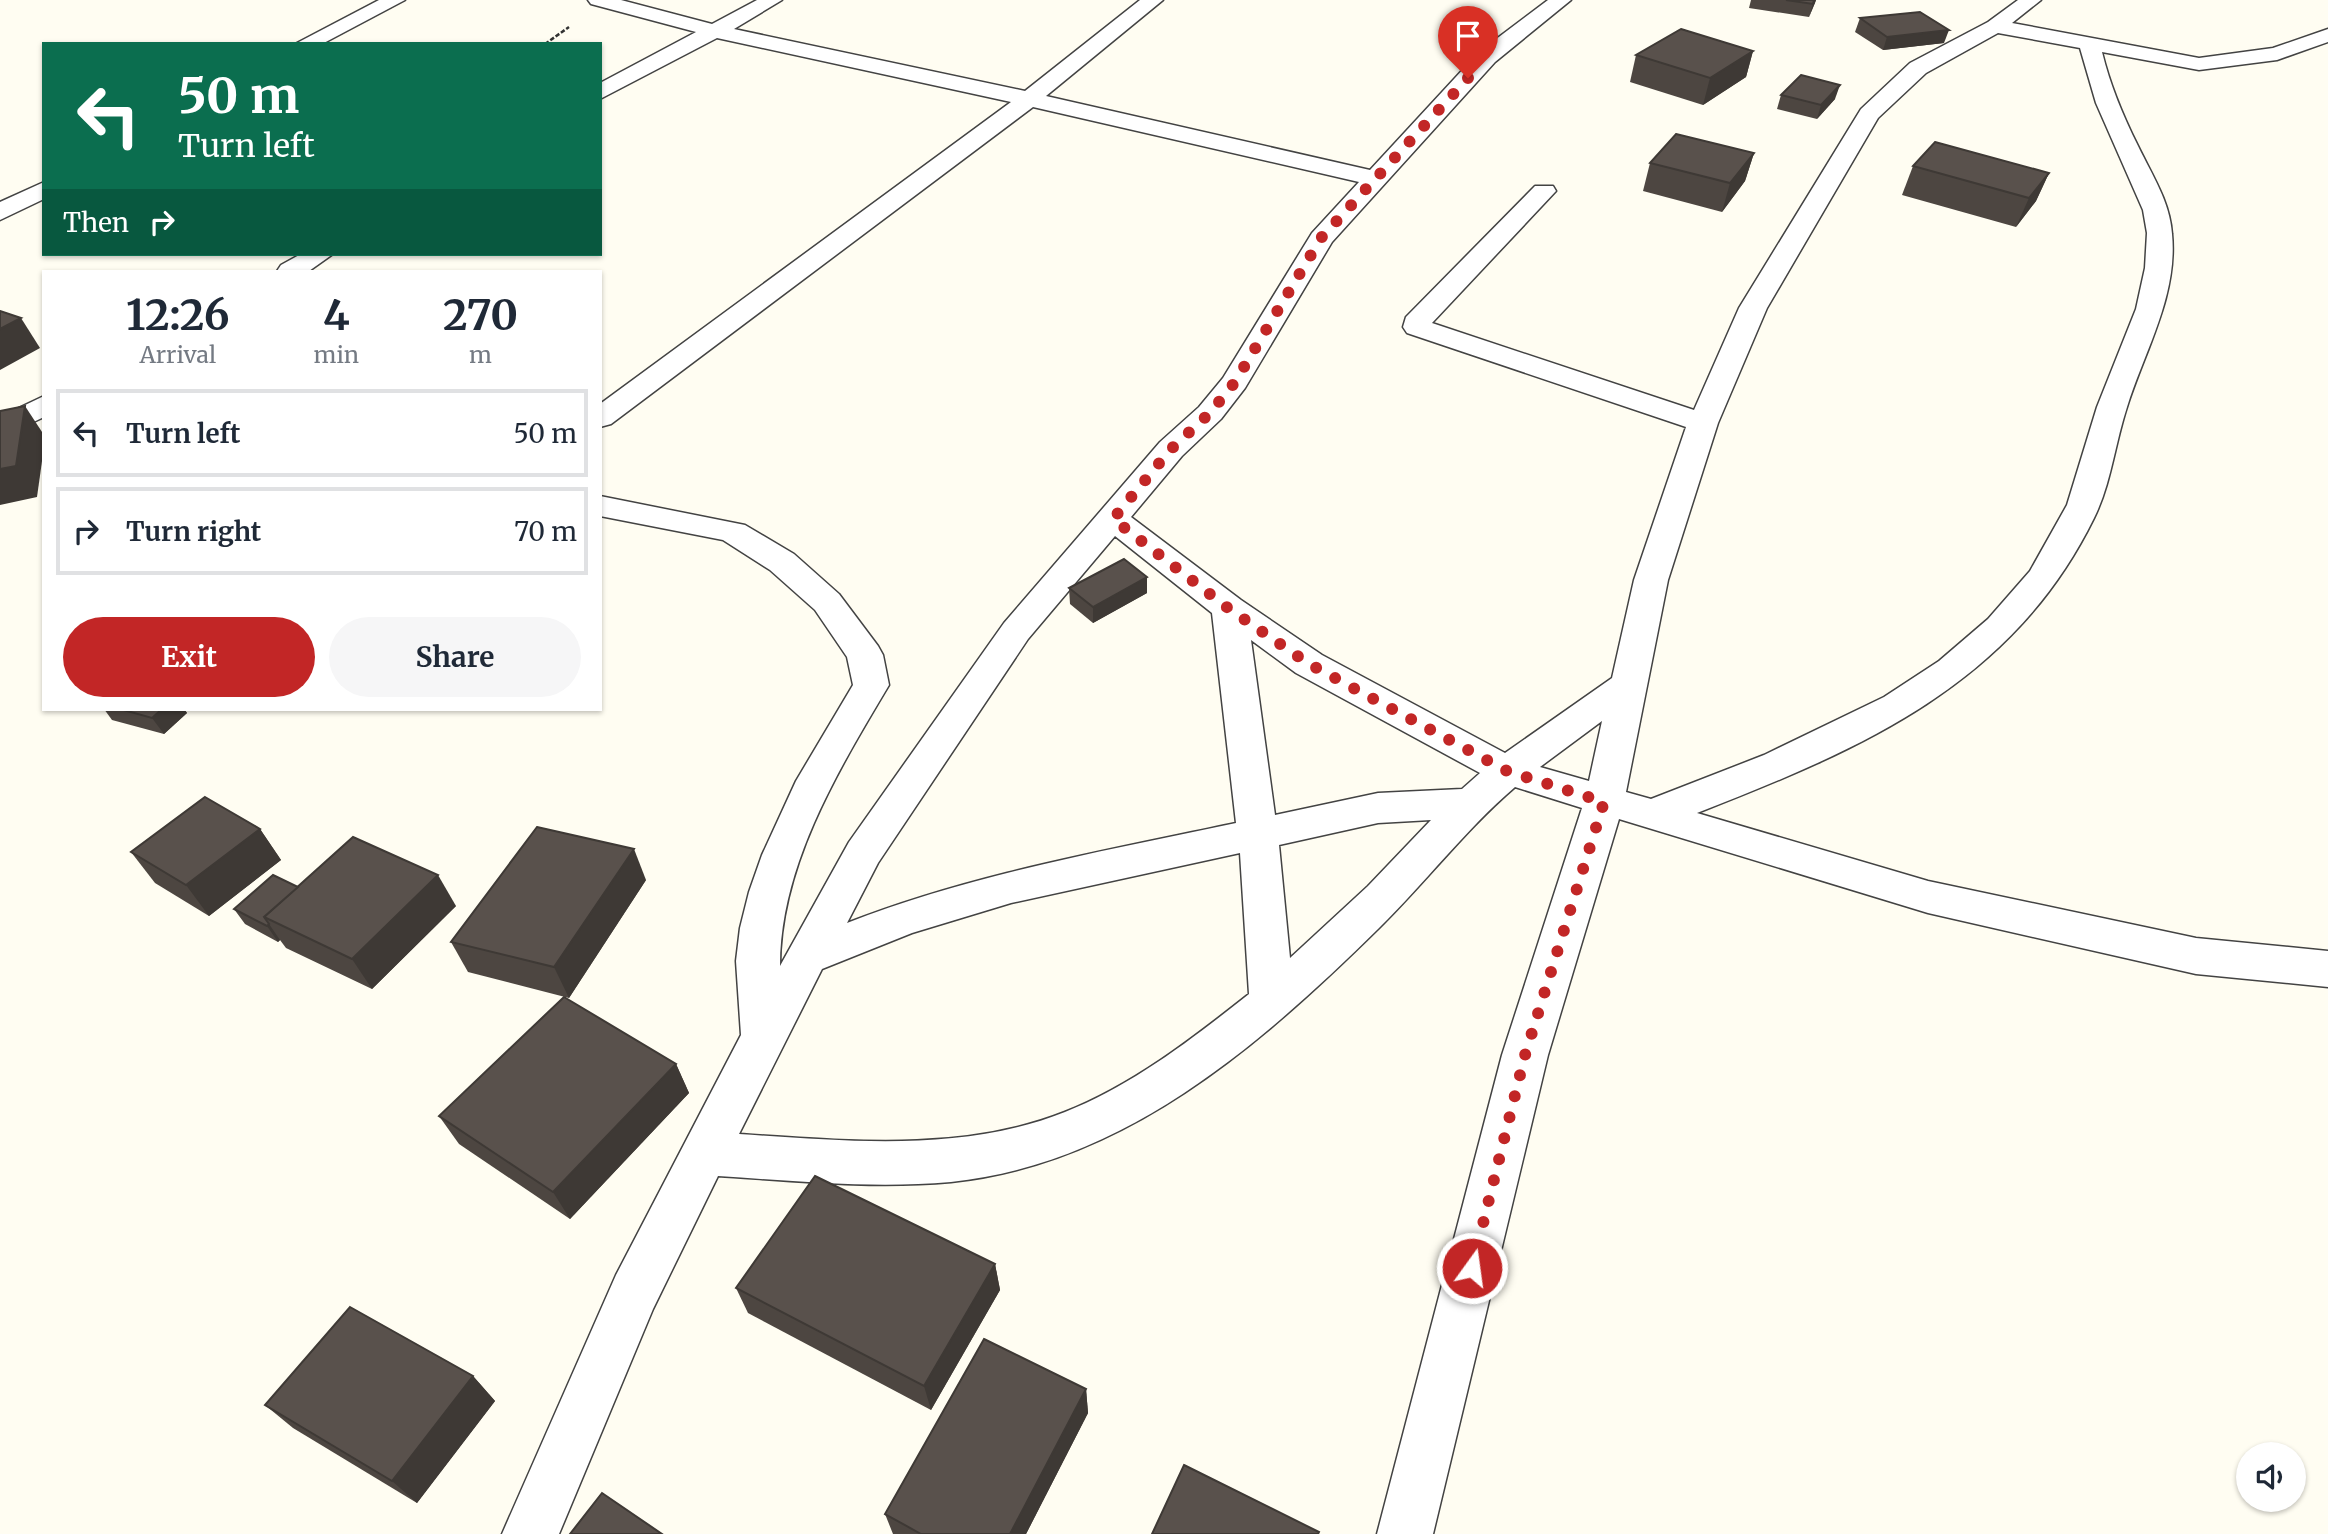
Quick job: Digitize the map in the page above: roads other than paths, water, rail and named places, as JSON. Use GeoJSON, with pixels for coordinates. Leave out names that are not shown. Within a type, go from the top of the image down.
{"type":"FeatureCollection","features":[{"type":"Feature","properties":{"kind":"street"},"geometry":{"type":"LineString","coordinates":[[309,42],[395,0]]}},
{"type":"Feature","properties":{"kind":"street"},"geometry":{"type":"LineString","coordinates":[[598,0],[715,31],[1374,178]]}},
{"type":"Feature","properties":{"kind":"street"},"geometry":{"type":"LineString","coordinates":[[602,91],[772,0]]}},
{"type":"Feature","properties":{"kind":"street"},"geometry":{"type":"LineString","coordinates":[[602,417],[1029,99],[1153,0]]}},
{"type":"Feature","properties":{"kind":"street"},"geometry":{"type":"LineString","coordinates":[[1405,1534],[1525,1055],[1604,802],[1651,580],[1703,423],[1753,307],[1869,114],[1918,68],[1995,26],[2031,0]]}},
{"type":"Feature","properties":{"kind":"street"},"geometry":{"type":"LineString","coordinates":[[530,1534],[634,1293],[764,1036],[863,853],[1016,631],[1171,449],[1210,413],[1235,382],[1321,238],[1487,57],[1553,1]]}},
{"type":"Feature","properties":{"kind":"street"},"geometry":{"type":"LineString","coordinates":[[1995,26],[2199,64],[2277,54],[2328,35]]}},
{"type":"Feature","properties":{"kind":"street"},"geometry":{"type":"LineString","coordinates":[[1653,814],[1819,748],[1924,692],[1987,643],[2041,585],[2079,517],[2112,407],[2156,289],[2160,247],[2155,201],[2096,77],[2090,45]]}},
{"type":"Feature","properties":{"kind":"street"},"geometry":{"type":"LineString","coordinates":[[0,212],[42,189]]}},
{"type":"Feature","properties":{"kind":"street"},"geometry":{"type":"LineString","coordinates":[[1544,191],[1416,323],[1417,327],[1703,423]]}},
{"type":"Feature","properties":{"kind":"street"},"geometry":{"type":"LineString","coordinates":[[292,270],[316,256]]}},
{"type":"Feature","properties":{"kind":"street"},"geometry":{"type":"LineString","coordinates":[[0,429],[39,410]]}},
{"type":"Feature","properties":{"kind":"street"},"geometry":{"type":"LineString","coordinates":[[602,506],[733,532],[782,562],[827,603],[864,655],[871,685],[811,789],[770,888],[757,959],[764,1036]]}},
{"type":"Feature","properties":{"kind":"street"},"geometry":{"type":"LineString","coordinates":[[1113,519],[1228,608],[1309,664],[1507,771],[1928,897],[2196,956],[2328,969]]}},
{"type":"Feature","properties":{"kind":"street"},"geometry":{"type":"LineString","coordinates":[[1228,608],[1265,894],[1271,999]]}},
{"type":"Feature","properties":{"kind":"street"},"geometry":{"type":"LineString","coordinates":[[704,1153],[872,1163],[953,1160],[1032,1145],[1108,1115],[1182,1073],[1271,999],[1383,897],[1472,803],[1507,771],[1630,683]]}},
{"type":"Feature","properties":{"kind":"street"},"geometry":{"type":"LineString","coordinates":[[806,957],[902,919],[1011,887],[1378,808],[1472,803]]}}]}
